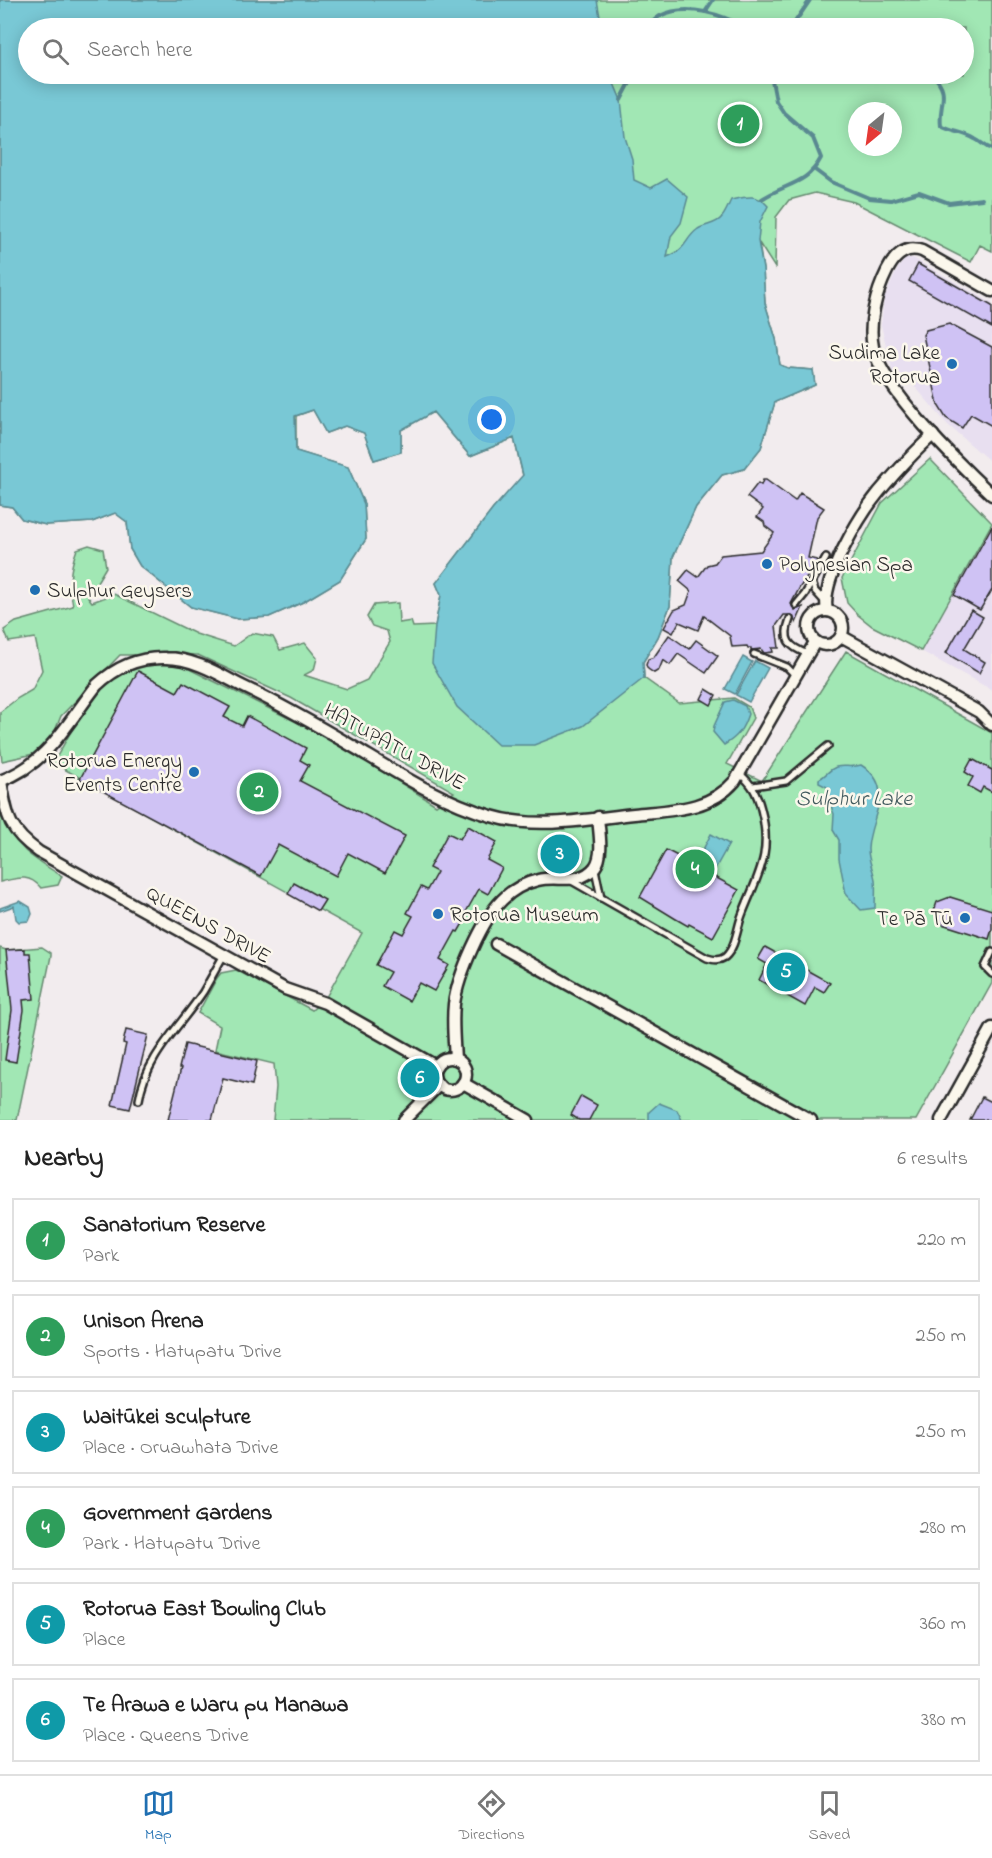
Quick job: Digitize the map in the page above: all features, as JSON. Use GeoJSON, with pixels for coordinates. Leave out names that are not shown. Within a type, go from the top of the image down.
{"type":"FeatureCollection","features":[{"type":"Feature","properties":{"kind":"street"},"geometry":{"type":"LineString","coordinates":[[992,291],[922,251],[911,249],[901,253],[889,267],[876,304],[872,337],[878,363],[893,388],[963,468],[992,495]]}},
{"type":"Feature","properties":{"kind":"street"},"geometry":{"type":"LineString","coordinates":[[826,607],[842,621],[843,626],[842,636],[830,645],[815,642],[809,632],[810,621],[826,607],[831,576],[838,559],[870,505],[890,479],[933,435]]}},
{"type":"Feature","properties":{"kind":"street"},"geometry":{"type":"LineString","coordinates":[[842,636],[979,712],[992,725]]}},
{"type":"Feature","properties":{"kind":"street","name":"HATUPATU DRIVE"},"geometry":{"type":"LineString","coordinates":[[0,781],[38,761],[105,677],[124,665],[167,657],[195,664],[267,698],[421,787],[455,804],[494,817],[524,823],[544,823],[699,806],[724,792],[740,774],[815,642]]}},
{"type":"Feature","properties":{"kind":"street"},"geometry":{"type":"LineString","coordinates":[[979,712],[992,713]]}},
{"type":"Feature","properties":{"kind":"street","name":"QUEENS DRIVE"},"geometry":{"type":"LineString","coordinates":[[0,781],[5,809],[11,825],[21,840],[39,852],[285,989],[325,1004],[436,1066]]}},
{"type":"Feature","properties":{"kind":"street"},"geometry":{"type":"LineString","coordinates":[[455,1059],[453,1016],[456,994],[469,958],[489,918],[502,900],[526,884],[544,879],[581,877],[595,867],[600,852],[598,818]]}},
{"type":"Feature","properties":{"kind":"street"},"geometry":{"type":"LineString","coordinates":[[496,944],[811,1120]]}},
{"type":"Feature","properties":{"kind":"street"},"geometry":{"type":"LineString","coordinates":[[941,1120],[992,1028]]}},
{"type":"Feature","properties":{"kind":"street"},"geometry":{"type":"LineString","coordinates":[[444,1059],[459,1061],[465,1069],[463,1083],[452,1089],[439,1085],[434,1074],[436,1066],[444,1059]]}},
{"type":"Feature","properties":{"kind":"street"},"geometry":{"type":"LineString","coordinates":[[463,1083],[528,1120]]}},
{"type":"Feature","properties":{"kind":"street"},"geometry":{"type":"LineString","coordinates":[[404,1120],[439,1085]]}},
{"type":"Feature","properties":{"kind":"lane"},"geometry":{"type":"LineString","coordinates":[[796,605],[826,558]]}},
{"type":"Feature","properties":{"kind":"lane"},"geometry":{"type":"LineString","coordinates":[[812,582],[826,607]]}},
{"type":"Feature","properties":{"kind":"lane"},"geometry":{"type":"LineString","coordinates":[[805,594],[814,594],[826,607]]}},
{"type":"Feature","properties":{"kind":"lane"},"geometry":{"type":"LineString","coordinates":[[790,619],[786,630],[788,642],[793,648],[808,654]]}},
{"type":"Feature","properties":{"kind":"lane"},"geometry":{"type":"LineString","coordinates":[[753,654],[787,667],[796,676]]}},
{"type":"Feature","properties":{"kind":"lane"},"geometry":{"type":"LineString","coordinates":[[753,786],[786,781],[828,746]]}},
{"type":"Feature","properties":{"kind":"lane"},"geometry":{"type":"LineString","coordinates":[[569,879],[707,958],[716,960],[724,957],[732,945],[741,917],[759,878],[765,855],[764,820],[753,786],[740,774]]}},
{"type":"Feature","properties":{"kind":"lane"},"geometry":{"type":"LineString","coordinates":[[595,867],[601,898]]}},
{"type":"Feature","properties":{"kind":"lane"},"geometry":{"type":"LineString","coordinates":[[992,952],[985,968],[992,974]]}},
{"type":"Feature","properties":{"kind":"lane"},"geometry":{"type":"LineString","coordinates":[[139,1100],[145,1077],[160,1049],[202,992],[224,955]]}},
{"type":"Feature","properties":{"kind":"shaded area"},"geometry":{"type":"Polygon","coordinates":[[[913,258],[992,303],[992,463],[948,425],[911,382],[897,381],[892,370],[881,325],[884,298],[898,268],[905,259],[913,258]]]}},
{"type":"Feature","properties":{"kind":"shaded area"},"geometry":{"type":"Polygon","coordinates":[[[992,523],[992,690],[921,651],[992,523]]]}},
{"type":"Feature","properties":{"kind":"green space"},"geometry":{"type":"Polygon","coordinates":[[[0,0],[992,0],[992,251],[980,245],[971,262],[854,202],[815,193],[789,200],[776,217],[775,268],[759,243],[765,303],[776,339],[780,365],[813,370],[815,385],[775,402],[761,448],[744,469],[722,475],[696,507],[673,557],[670,606],[658,637],[643,662],[644,678],[679,703],[734,698],[749,707],[753,718],[727,764],[762,781],[846,651],[992,733],[992,983],[916,1120],[273,1120],[276,1087],[274,1064],[215,1050],[220,1026],[198,1013],[221,973],[236,970],[312,1010],[326,997],[362,933],[53,763],[91,700],[111,678],[129,667],[153,664],[183,666],[325,736],[436,805],[454,792],[291,698],[198,655],[120,655],[61,716],[47,751],[2,761],[0,712],[32,690],[42,670],[35,638],[9,642],[4,630],[16,622],[73,606],[70,584],[72,564],[77,549],[89,545],[103,549],[106,567],[88,597],[92,602],[114,594],[196,634],[234,646],[252,633],[273,637],[280,650],[305,643],[317,658],[314,670],[304,675],[347,689],[367,680],[390,642],[387,631],[372,626],[367,617],[374,605],[398,603],[399,623],[411,621],[413,627],[435,626],[441,595],[436,583],[493,509],[523,476],[514,438],[470,456],[433,412],[401,430],[401,452],[374,460],[364,433],[345,426],[326,433],[313,410],[296,416],[296,451],[348,467],[364,504],[366,539],[340,580],[303,602],[269,617],[238,619],[191,607],[140,566],[130,549],[127,522],[115,513],[92,522],[46,525],[22,519],[12,507],[0,505],[0,0]]]}},
{"type":"Feature","properties":{"kind":"green space"},"geometry":{"type":"Polygon","coordinates":[[[930,459],[992,523],[921,651],[872,626],[858,615],[847,603],[842,578],[882,503],[930,459]]]}},
{"type":"Feature","properties":{"kind":"green space"},"geometry":{"type":"Polygon","coordinates":[[[0,814],[12,836],[25,851],[62,876],[58,885],[41,888],[27,878],[0,882],[0,814]]]}},
{"type":"Feature","properties":{"kind":"green space"},"geometry":{"type":"Polygon","coordinates":[[[42,947],[51,953],[51,956],[17,1120],[0,1120],[0,948],[6,950],[42,947]]]}},
{"type":"Feature","properties":{"kind":"water"},"geometry":{"type":"Polygon","coordinates":[[[0,0],[597,0],[600,18],[18,18],[18,84],[614,84],[621,100],[625,137],[632,159],[634,180],[651,188],[667,179],[688,197],[681,223],[671,236],[667,257],[679,251],[698,229],[720,220],[731,200],[751,197],[760,199],[768,206],[760,222],[758,241],[763,269],[765,303],[776,339],[780,365],[813,370],[815,385],[775,402],[761,448],[744,469],[722,475],[696,507],[673,557],[670,606],[658,637],[643,662],[644,678],[583,726],[534,745],[498,745],[457,707],[432,663],[435,626],[441,595],[436,583],[493,509],[523,475],[514,438],[470,456],[433,412],[401,430],[401,452],[374,460],[364,433],[345,426],[326,433],[313,410],[295,416],[296,451],[348,467],[364,504],[366,539],[340,580],[303,602],[269,617],[238,619],[191,607],[140,566],[130,549],[127,522],[115,513],[92,522],[46,525],[22,519],[12,507],[0,505],[0,0]]]}},
{"type":"Feature","properties":{"kind":"water"},"geometry":{"type":"Polygon","coordinates":[[[743,657],[752,662],[735,694],[725,689],[743,657]]]}},
{"type":"Feature","properties":{"kind":"water"},"geometry":{"type":"Polygon","coordinates":[[[755,661],[768,668],[749,702],[736,695],[755,661]]]}},
{"type":"Feature","properties":{"kind":"water"},"geometry":{"type":"Polygon","coordinates":[[[733,700],[745,706],[748,714],[739,732],[724,745],[713,732],[714,726],[725,702],[733,700]]]}},
{"type":"Feature","properties":{"kind":"water","name":"Sulphur Lake"},"geometry":{"type":"Polygon","coordinates":[[[861,765],[872,774],[878,783],[880,793],[868,849],[875,880],[875,908],[861,910],[846,894],[839,859],[839,840],[833,830],[834,814],[829,800],[829,788],[819,783],[819,779],[836,767],[861,765]]]}},
{"type":"Feature","properties":{"kind":"water"},"geometry":{"type":"Polygon","coordinates":[[[711,834],[729,844],[711,876],[694,867],[711,834]]]}},
{"type":"Feature","properties":{"kind":"water"},"geometry":{"type":"Polygon","coordinates":[[[20,901],[30,907],[32,914],[29,921],[19,922],[16,919],[14,906],[0,911],[0,908],[20,901]]]}},
{"type":"Feature","properties":{"kind":"water"},"geometry":{"type":"Polygon","coordinates":[[[659,1103],[677,1110],[682,1120],[649,1120],[649,1112],[659,1103]]]}},
{"type":"Feature","properties":{"kind":"building"},"geometry":{"type":"Polygon","coordinates":[[[918,264],[992,306],[992,328],[909,281],[918,264]]]}},
{"type":"Feature","properties":{"kind":"building"},"geometry":{"type":"Polygon","coordinates":[[[949,324],[992,347],[992,426],[971,414],[962,428],[946,418],[938,405],[923,335],[926,330],[949,324]]]}},
{"type":"Feature","properties":{"kind":"building","name":"Polynesian Spa"},"geometry":{"type":"Polygon","coordinates":[[[763,480],[795,501],[800,493],[824,508],[817,517],[808,558],[817,560],[815,566],[791,604],[795,610],[803,607],[796,623],[792,615],[784,615],[776,626],[779,648],[772,648],[773,652],[764,653],[761,649],[751,650],[747,646],[732,647],[730,636],[704,616],[698,630],[679,622],[673,633],[664,628],[674,610],[686,605],[691,591],[679,581],[688,570],[698,577],[707,565],[715,563],[721,555],[761,551],[774,533],[757,517],[763,509],[747,497],[758,483],[761,485],[763,480]]]}},
{"type":"Feature","properties":{"kind":"building"},"geometry":{"type":"Polygon","coordinates":[[[992,526],[992,590],[980,610],[954,595],[992,526]]]}},
{"type":"Feature","properties":{"kind":"building"},"geometry":{"type":"Polygon","coordinates":[[[971,610],[983,617],[964,649],[985,662],[979,673],[946,653],[971,610]]]}},
{"type":"Feature","properties":{"kind":"building"},"geometry":{"type":"Polygon","coordinates":[[[669,635],[689,649],[696,640],[718,656],[706,673],[678,654],[670,665],[663,660],[659,670],[654,673],[646,665],[648,659],[654,657],[669,635]]]}},
{"type":"Feature","properties":{"kind":"building","name":"Rotorua Energy Events Centre"},"geometry":{"type":"Polygon","coordinates":[[[138,671],[177,692],[183,682],[230,707],[224,717],[242,726],[247,716],[306,748],[300,760],[309,765],[300,781],[405,836],[385,873],[348,853],[336,876],[278,845],[261,876],[80,779],[138,671]]]}},
{"type":"Feature","properties":{"kind":"building"},"geometry":{"type":"Polygon","coordinates":[[[706,689],[716,695],[711,705],[701,699],[706,689]]]}},
{"type":"Feature","properties":{"kind":"building"},"geometry":{"type":"Polygon","coordinates":[[[972,759],[992,770],[992,792],[983,787],[980,793],[968,786],[973,777],[965,772],[972,759]]]}},
{"type":"Feature","properties":{"kind":"building","name":"Rotorua Museum"},"geometry":{"type":"Polygon","coordinates":[[[468,826],[497,842],[487,860],[502,868],[488,894],[479,889],[462,919],[465,920],[458,932],[456,931],[440,960],[449,965],[434,991],[419,983],[409,1001],[382,986],[390,972],[376,965],[395,930],[403,934],[413,916],[407,913],[421,887],[427,890],[437,872],[429,868],[448,833],[460,839],[468,826]]]}},
{"type":"Feature","properties":{"kind":"building"},"geometry":{"type":"Polygon","coordinates":[[[666,850],[693,864],[691,868],[713,880],[715,877],[739,890],[713,937],[689,924],[688,926],[640,897],[666,850]]]}},
{"type":"Feature","properties":{"kind":"building"},"geometry":{"type":"Polygon","coordinates":[[[294,883],[325,900],[318,911],[288,894],[294,883]]]}},
{"type":"Feature","properties":{"kind":"building","name":"Te Pā Tū"},"geometry":{"type":"Polygon","coordinates":[[[950,897],[992,910],[992,929],[989,939],[942,924],[934,911],[937,902],[950,897]]]}},
{"type":"Feature","properties":{"kind":"building"},"geometry":{"type":"Polygon","coordinates":[[[765,947],[830,983],[824,992],[815,987],[805,1006],[759,980],[767,964],[758,959],[765,947]]]}},
{"type":"Feature","properties":{"kind":"building"},"geometry":{"type":"Polygon","coordinates":[[[25,949],[25,953],[30,953],[34,999],[23,1000],[24,1010],[16,1062],[5,1060],[12,1010],[6,950],[25,949]]]}},
{"type":"Feature","properties":{"kind":"building"},"geometry":{"type":"Polygon","coordinates":[[[126,1030],[148,1035],[130,1109],[112,1105],[126,1044],[123,1043],[126,1030]]]}},
{"type":"Feature","properties":{"kind":"building"},"geometry":{"type":"Polygon","coordinates":[[[185,1044],[257,1061],[252,1085],[223,1078],[212,1120],[168,1120],[185,1044]]]}},
{"type":"Feature","properties":{"kind":"building"},"geometry":{"type":"Polygon","coordinates":[[[581,1096],[597,1105],[589,1120],[579,1120],[571,1115],[581,1096]]]}},
{"type":"Feature","properties":{"kind":"building"},"geometry":{"type":"Polygon","coordinates":[[[982,1097],[992,1102],[992,1120],[970,1120],[982,1097]]]}},
{"type":"Feature","properties":{"kind":"waterway"},"geometry":{"type":"LineString","coordinates":[[705,12],[713,0]]}},
{"type":"Feature","properties":{"kind":"waterway"},"geometry":{"type":"LineString","coordinates":[[798,18],[810,0]]}},
{"type":"Feature","properties":{"kind":"waterway"},"geometry":{"type":"LineString","coordinates":[[658,18],[682,10],[705,12],[724,18]]}},
{"type":"Feature","properties":{"kind":"waterway"},"geometry":{"type":"LineString","coordinates":[[621,100],[629,84]]}},
{"type":"Feature","properties":{"kind":"waterway"},"geometry":{"type":"LineString","coordinates":[[762,199],[803,179],[821,158],[813,138],[784,113],[776,101],[773,84]]}},
{"type":"Feature","properties":{"kind":"waterway"},"geometry":{"type":"LineString","coordinates":[[940,84],[943,93],[941,126],[971,137],[992,149]]}},
{"type":"Feature","properties":{"kind":"waterway"},"geometry":{"type":"LineString","coordinates":[[815,170],[831,182],[869,198],[891,200],[919,192],[949,203],[982,199]]}},
{"type":"Feature","properties":{"kind":"place","name":"Sanatorium Reserve"},"geometry":{"type":"Point","coordinates":[740,124]}},
{"type":"Feature","properties":{"kind":"place","name":"Sudima Lake Rotorua"},"geometry":{"type":"Point","coordinates":[952,364]}},
{"type":"Feature","properties":{"kind":"place","name":"Polynesian Spa"},"geometry":{"type":"Point","coordinates":[767,564]}},
{"type":"Feature","properties":{"kind":"place","name":"Sulphur Geysers"},"geometry":{"type":"Point","coordinates":[35,590]}},
{"type":"Feature","properties":{"kind":"place","name":"Rotorua Energy Events Centre"},"geometry":{"type":"Point","coordinates":[194,772]}},
{"type":"Feature","properties":{"kind":"place","name":"Unison Arena"},"geometry":{"type":"Point","coordinates":[259,792]}},
{"type":"Feature","properties":{"kind":"place","name":"Waitūkei sculpture"},"geometry":{"type":"Point","coordinates":[560,854]}},
{"type":"Feature","properties":{"kind":"place","name":"Government Gardens"},"geometry":{"type":"Point","coordinates":[695,869]}},
{"type":"Feature","properties":{"kind":"place","name":"Rotorua Museum"},"geometry":{"type":"Point","coordinates":[438,914]}},
{"type":"Feature","properties":{"kind":"place","name":"Te Pā Tū"},"geometry":{"type":"Point","coordinates":[965,918]}},
{"type":"Feature","properties":{"kind":"place","name":"Rotorua East Bowling Club"},"geometry":{"type":"Point","coordinates":[786,972]}},
{"type":"Feature","properties":{"kind":"place","name":"Te Arawa e Waru pu Manawa"},"geometry":{"type":"Point","coordinates":[420,1078]}}]}
